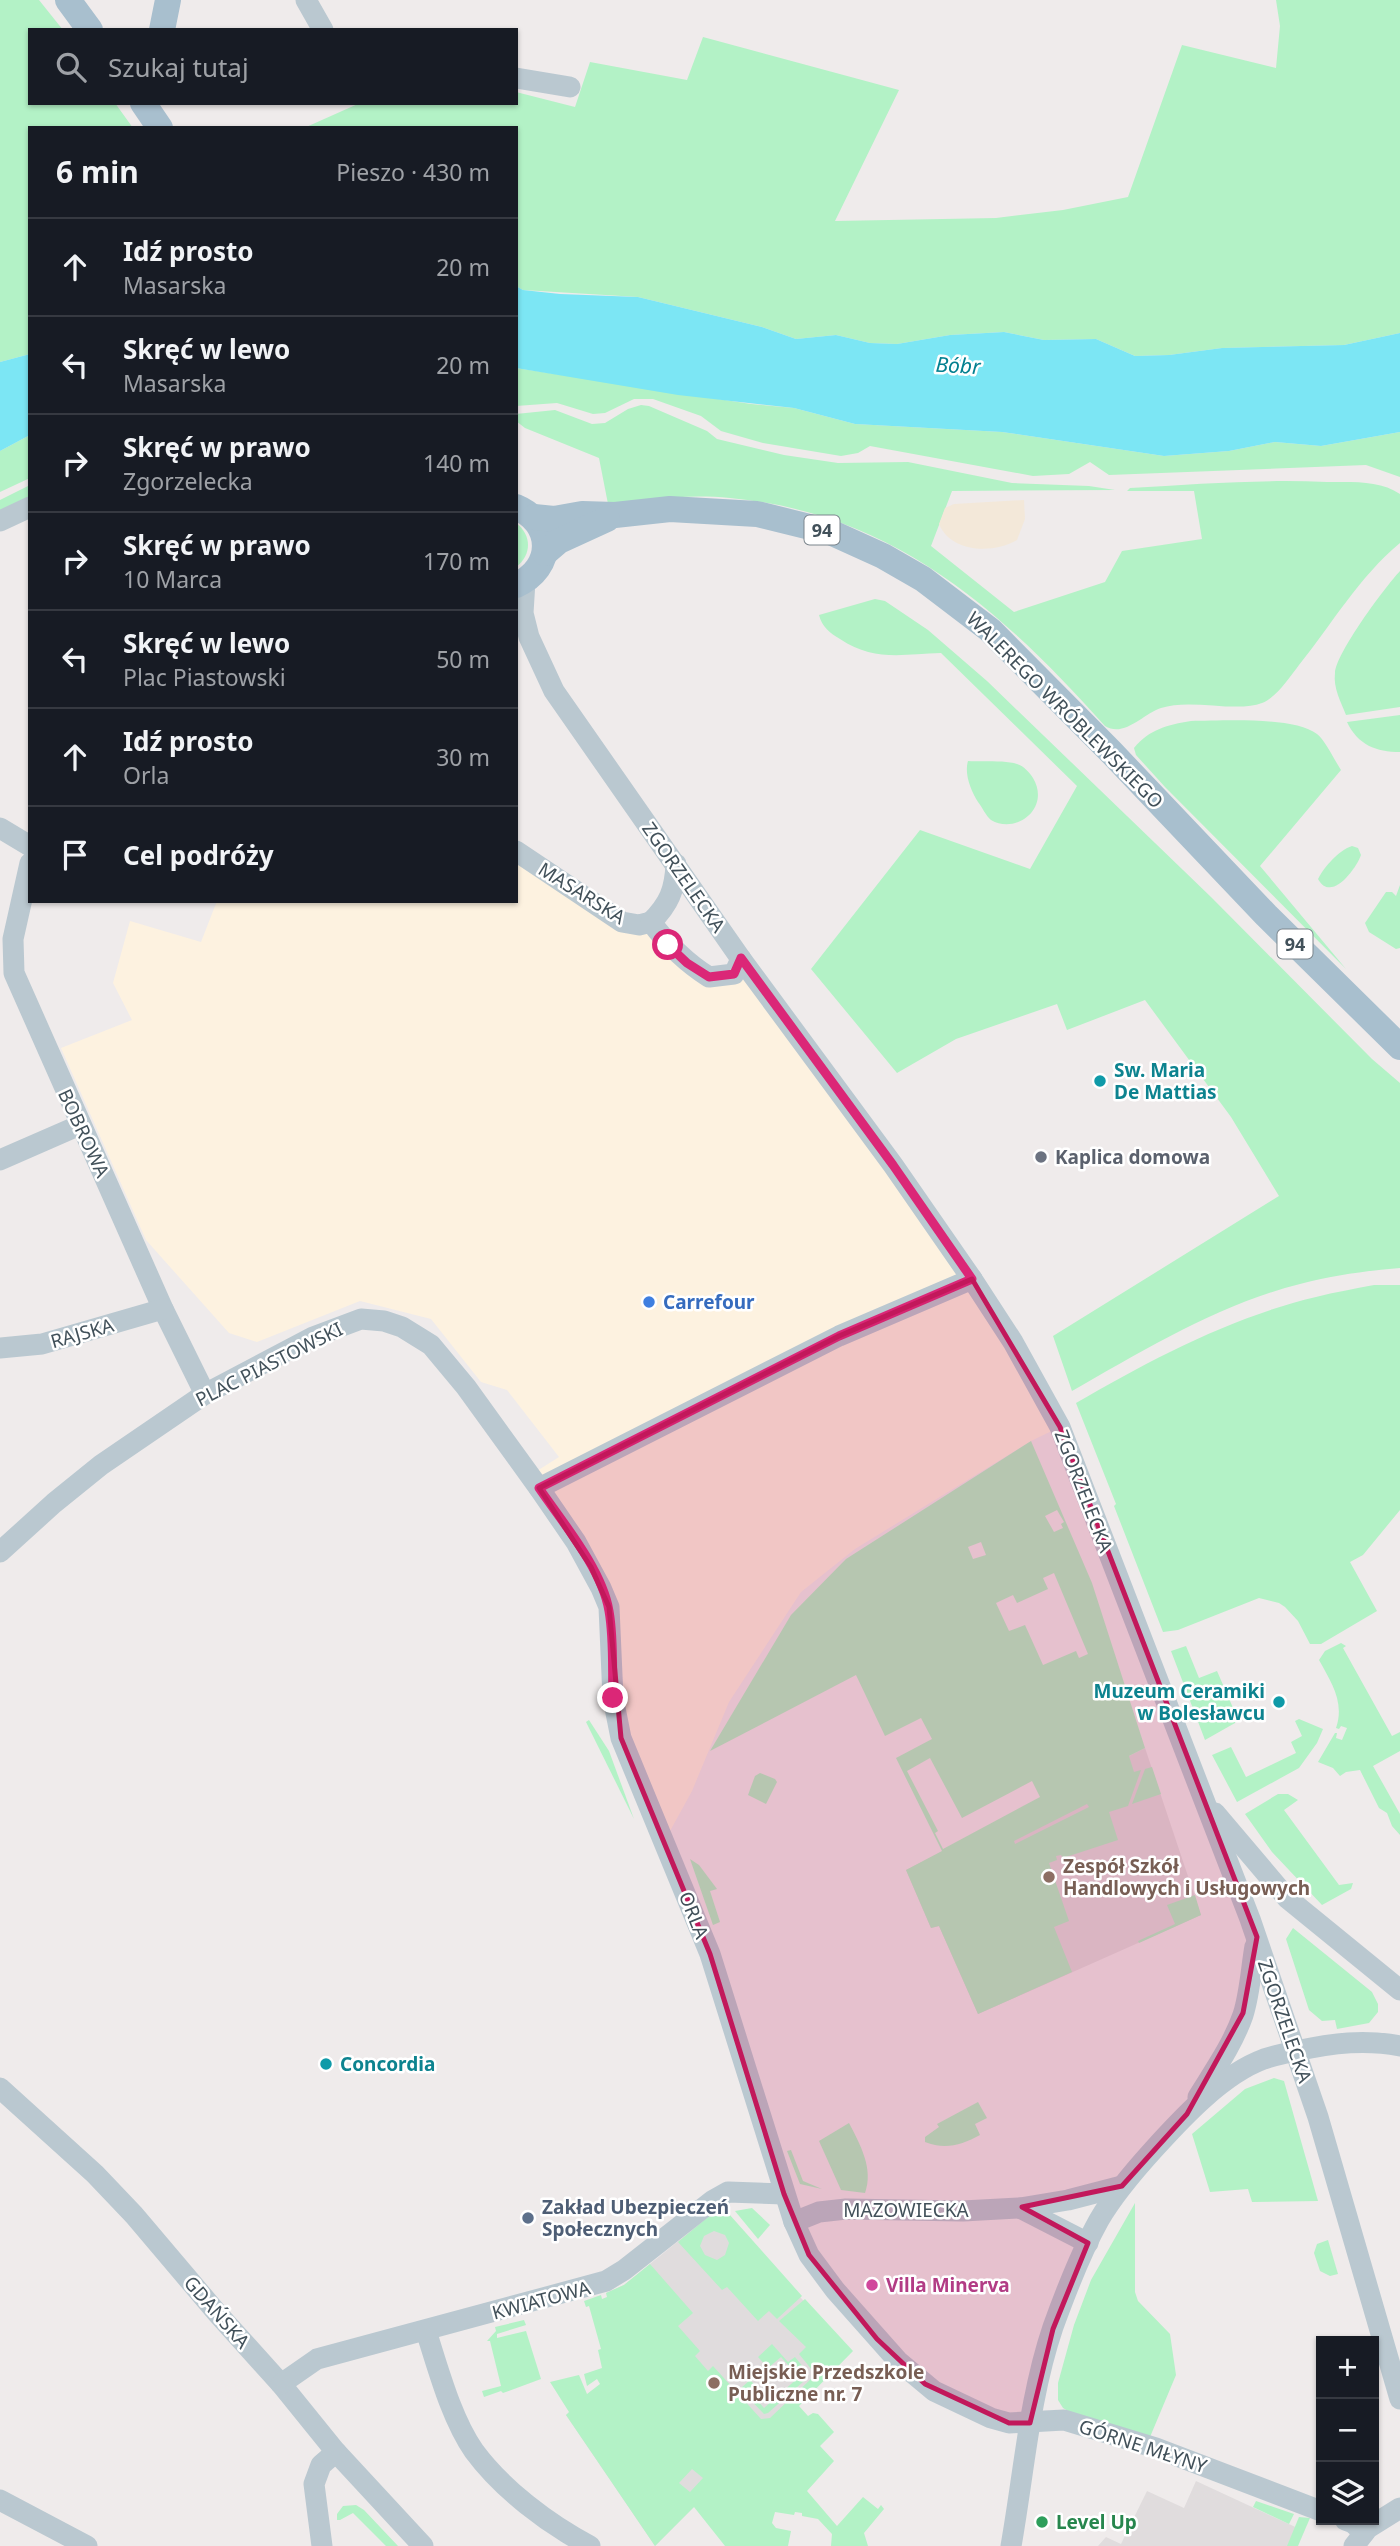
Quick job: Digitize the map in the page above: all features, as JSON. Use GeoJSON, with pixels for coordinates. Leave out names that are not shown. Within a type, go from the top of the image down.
{"type":"FeatureCollection","features":[{"type":"Feature","properties":{"kind":"main road"},"geometry":{"type":"LineString","coordinates":[[68,0],[89,28]]}},
{"type":"Feature","properties":{"kind":"main road"},"geometry":{"type":"LineString","coordinates":[[162,28],[168,0]]}},
{"type":"Feature","properties":{"kind":"main road"},"geometry":{"type":"LineString","coordinates":[[145,105],[159,126]]}},
{"type":"Feature","properties":{"kind":"main road","name":"WALEREGO WRÓBLEWSKIEGO"},"geometry":{"type":"LineString","coordinates":[[525,512],[554,519],[582,514],[615,515],[693,508],[757,514],[830,532],[883,556],[952,599],[990,630],[1266,915],[1400,1047]]}},
{"type":"Feature","properties":{"kind":"main road","name":"94"},"geometry":{"type":"LineString","coordinates":[[521,583],[540,566],[545,553],[543,533],[525,512]]}},
{"type":"Feature","properties":{"kind":"main road","name":"WALEREGO WRÓBLEWSKIEGO"},"geometry":{"type":"LineString","coordinates":[[545,553],[559,541],[615,515]]}},
{"type":"Feature","properties":{"kind":"street"},"geometry":{"type":"LineString","coordinates":[[306,0],[322,28]]}},
{"type":"Feature","properties":{"kind":"street"},"geometry":{"type":"LineString","coordinates":[[518,78],[570,88]]}},
{"type":"Feature","properties":{"kind":"street"},"geometry":{"type":"LineString","coordinates":[[0,521],[28,508]]}},
{"type":"Feature","properties":{"kind":"street","name":"ZGORZELECKA"},"geometry":{"type":"LineString","coordinates":[[521,583],[523,612],[529,637],[554,691],[741,958],[887,1156],[972,1279],[1013,1342],[1060,1427],[1257,1937],[1318,2117],[1400,2399]]}},
{"type":"Feature","properties":{"kind":"street","name":"ZGORZELECKA"},"geometry":{"type":"LineString","coordinates":[[518,650],[527,665],[554,691]]}},
{"type":"Feature","properties":{"kind":"street"},"geometry":{"type":"LineString","coordinates":[[0,828],[28,845]]}},
{"type":"Feature","properties":{"kind":"street","name":"MASARSKA"},"geometry":{"type":"LineString","coordinates":[[518,852],[622,922],[639,925],[651,922],[671,898],[676,864]]}},
{"type":"Feature","properties":{"kind":"street","name":"BOBROWA"},"geometry":{"type":"LineString","coordinates":[[28,872],[13,939],[6,956],[163,1309],[205,1394]]}},
{"type":"Feature","properties":{"kind":"street","name":"MASARSKA"},"geometry":{"type":"LineString","coordinates":[[651,922],[668,945],[687,963],[709,977],[734,974],[741,958]]}},
{"type":"Feature","properties":{"kind":"street"},"geometry":{"type":"LineString","coordinates":[[0,1160],[80,1125]]}},
{"type":"Feature","properties":{"kind":"street"},"geometry":{"type":"LineString","coordinates":[[539,1488],[839,1336],[972,1279]]}},
{"type":"Feature","properties":{"kind":"street","name":"RAJSKA"},"geometry":{"type":"LineString","coordinates":[[0,1348],[42,1344],[163,1309]]}},
{"type":"Feature","properties":{"kind":"street","name":"PLAC PIASTOWSKI"},"geometry":{"type":"LineString","coordinates":[[0,1552],[101,1465],[205,1394],[341,1325],[361,1319],[383,1321],[416,1334],[438,1352],[539,1488],[591,1567],[609,1607]]}},
{"type":"Feature","properties":{"kind":"street","name":"ORLA"},"geometry":{"type":"LineString","coordinates":[[609,1607],[613,1698],[621,1738],[710,1954],[794,2222]]}},
{"type":"Feature","properties":{"kind":"street"},"geometry":{"type":"LineString","coordinates":[[1206,1803],[1287,1898],[1400,1990]]}},
{"type":"Feature","properties":{"kind":"street"},"geometry":{"type":"LineString","coordinates":[[1188,2113],[1220,2062],[1243,2013],[1252,1978],[1257,1937]]}},
{"type":"Feature","properties":{"kind":"street"},"geometry":{"type":"LineString","coordinates":[[1011,2546],[1030,2423],[1053,2329],[1071,2279],[1099,2220],[1122,2186],[1188,2113],[1243,2070],[1263,2059],[1348,2042],[1400,2046]]}},
{"type":"Feature","properties":{"kind":"street","name":"GDAŃSKA"},"geometry":{"type":"LineString","coordinates":[[0,2088],[95,2174],[281,2384],[336,2452],[423,2546]]}},
{"type":"Feature","properties":{"kind":"street","name":"MAZOWIECKA"},"geometry":{"type":"LineString","coordinates":[[794,2222],[819,2212],[846,2209],[963,2211],[1020,2208],[1068,2200],[1122,2186]]}},
{"type":"Feature","properties":{"kind":"street","name":"KWIATOWA"},"geometry":{"type":"LineString","coordinates":[[281,2384],[317,2359],[606,2281],[712,2201],[728,2192],[784,2194]]}},
{"type":"Feature","properties":{"kind":"street"},"geometry":{"type":"LineString","coordinates":[[1020,2208],[1088,2243]]}},
{"type":"Feature","properties":{"kind":"street","name":"GÓRNE MŁYNY"},"geometry":{"type":"LineString","coordinates":[[794,2222],[821,2274],[898,2361],[934,2391],[1009,2423],[1064,2420],[1156,2448],[1316,2509]]}},
{"type":"Feature","properties":{"kind":"street"},"geometry":{"type":"LineString","coordinates":[[426,2330],[448,2397],[473,2450],[494,2473],[551,2524],[590,2546]]}},
{"type":"Feature","properties":{"kind":"street"},"geometry":{"type":"LineString","coordinates":[[322,2546],[314,2484],[321,2465],[336,2452]]}},
{"type":"Feature","properties":{"kind":"street"},"geometry":{"type":"LineString","coordinates":[[0,2500],[87,2546]]}},
{"type":"Feature","properties":{"kind":"street"},"geometry":{"type":"LineString","coordinates":[[1359,2540],[1400,2508]]}},
{"type":"Feature","properties":{"kind":"highlighted area"},"geometry":{"type":"Polygon","coordinates":[[[972,1279],[1060,1427],[1257,1937],[1243,2013],[1187,2114],[1122,2186],[1022,2207],[1088,2243],[1053,2329],[1030,2423],[1009,2423],[925,2384],[877,2339],[809,2255],[784,2194],[710,1954],[621,1738],[609,1607],[591,1567],[539,1488],[839,1336],[972,1279]]]}},
{"type":"Feature","properties":{"kind":"shaded area"},"geometry":{"type":"Polygon","coordinates":[[[518,852],[639,925],[709,977],[741,959],[893,1165],[1060,1427],[1031,1441],[855,1549],[801,1592],[729,1702],[692,1791],[664,1842],[631,1764],[609,1607],[529,1476],[559,1457],[507,1390],[481,1382],[431,1319],[360,1301],[257,1342],[229,1333],[146,1240],[61,1048],[132,1020],[113,983],[130,921],[201,942],[216,903],[518,903],[518,852]]]}},
{"type":"Feature","properties":{"kind":"shaded area","name":"Zespół Szkół Handlowych i Usługowych"},"geometry":{"type":"Polygon","coordinates":[[[1145,1748],[1201,1915],[978,2014],[939,1926],[931,1928],[906,1870],[1145,1748]]]}},
{"type":"Feature","properties":{"kind":"shaded area","name":"Miejskie Przedszkole Publiczne nr. 7"},"geometry":{"type":"Polygon","coordinates":[[[725,2214],[849,2351],[655,2546],[566,2415],[649,2355],[606,2293],[624,2285],[708,2217],[725,2214]]]}},
{"type":"Feature","properties":{"kind":"shaded area"},"geometry":{"type":"Polygon","coordinates":[[[1196,2481],[1304,2531],[1295,2546],[1098,2546],[1106,2537],[1121,2544],[1147,2491],[1184,2508],[1196,2481]]]}},
{"type":"Feature","properties":{"kind":"green space"},"geometry":{"type":"Polygon","coordinates":[[[0,0],[39,0],[61,28],[28,28],[28,105],[116,105],[132,126],[28,126],[28,355],[0,362],[0,0]]]}},
{"type":"Feature","properties":{"kind":"green space"},"geometry":{"type":"Polygon","coordinates":[[[1276,0],[1400,0],[1400,333],[1344,345],[1222,348],[1169,355],[1135,356],[1096,339],[1044,340],[1004,332],[950,335],[897,344],[870,343],[836,335],[796,339],[762,327],[638,297],[523,290],[518,287],[518,126],[308,126],[356,105],[518,105],[518,93],[575,107],[590,62],[687,80],[703,37],[899,90],[835,221],[996,218],[1063,210],[1128,197],[1182,45],[1276,68],[1280,26],[1276,0]]]}},
{"type":"Feature","properties":{"kind":"green space"},"geometry":{"type":"Polygon","coordinates":[[[518,368],[751,404],[794,408],[855,424],[1002,432],[1164,456],[1229,451],[1275,442],[1321,446],[1400,432],[1400,477],[1366,465],[1109,475],[1090,462],[1069,474],[1033,476],[870,446],[858,453],[841,456],[763,443],[721,431],[701,416],[653,399],[634,399],[605,413],[593,414],[557,403],[518,406],[518,368]]]}},
{"type":"Feature","properties":{"kind":"green space"},"geometry":{"type":"Polygon","coordinates":[[[641,405],[649,406],[707,431],[717,439],[784,455],[838,463],[908,462],[1012,483],[1089,486],[1115,490],[952,491],[931,546],[1014,612],[1105,582],[1122,551],[1202,539],[1194,491],[1127,491],[1130,488],[1278,481],[1355,482],[1384,486],[1400,494],[1400,543],[1359,586],[1287,681],[1267,700],[1240,707],[1173,705],[1154,711],[1126,727],[1112,729],[1105,726],[1025,643],[983,606],[939,574],[893,546],[843,524],[789,507],[730,498],[684,497],[608,504],[599,458],[525,428],[518,423],[518,414],[555,410],[592,424],[605,423],[628,409],[641,405]]]}},
{"type":"Feature","properties":{"kind":"green space"},"geometry":{"type":"Polygon","coordinates":[[[28,436],[28,479],[0,492],[0,451],[28,436]]]}},
{"type":"Feature","properties":{"kind":"green space"},"geometry":{"type":"Polygon","coordinates":[[[28,486],[28,500],[0,513],[0,500],[28,486]]]}},
{"type":"Feature","properties":{"kind":"green space"},"geometry":{"type":"Polygon","coordinates":[[[518,525],[525,533],[528,545],[518,565],[518,525]]]}},
{"type":"Feature","properties":{"kind":"green space"},"geometry":{"type":"Polygon","coordinates":[[[1400,571],[1400,707],[1346,715],[1335,684],[1337,664],[1362,620],[1400,571]]]}},
{"type":"Feature","properties":{"kind":"green space"},"geometry":{"type":"Polygon","coordinates":[[[875,599],[885,601],[928,630],[987,681],[1211,897],[1372,1059],[1400,1083],[1400,1268],[1312,1281],[1240,1303],[1183,1330],[1072,1391],[1053,1336],[1279,1196],[1231,1117],[1145,1000],[1067,1030],[1057,1004],[956,1039],[897,1073],[811,969],[920,830],[1030,869],[1077,786],[941,653],[889,655],[865,651],[833,634],[820,619],[819,615],[875,599]]]}},
{"type":"Feature","properties":{"kind":"green space"},"geometry":{"type":"Polygon","coordinates":[[[1400,715],[1400,752],[1383,751],[1369,746],[1351,730],[1347,722],[1400,715]]]}},
{"type":"Feature","properties":{"kind":"green space"},"geometry":{"type":"Polygon","coordinates":[[[1191,721],[1292,724],[1317,734],[1327,746],[1341,770],[1260,866],[1346,969],[1136,755],[1134,748],[1153,732],[1191,721]]]}},
{"type":"Feature","properties":{"kind":"green space"},"geometry":{"type":"Polygon","coordinates":[[[968,761],[1006,762],[1022,766],[1032,776],[1037,789],[1038,799],[1028,816],[1011,824],[991,820],[971,788],[968,761]]]}},
{"type":"Feature","properties":{"kind":"green space"},"geometry":{"type":"Polygon","coordinates":[[[1352,846],[1358,848],[1361,855],[1349,875],[1336,886],[1323,885],[1318,879],[1324,869],[1337,855],[1352,846]]]}},
{"type":"Feature","properties":{"kind":"green space"},"geometry":{"type":"Polygon","coordinates":[[[1400,885],[1400,948],[1396,949],[1369,932],[1365,923],[1386,892],[1392,892],[1396,896],[1400,885]]]}},
{"type":"Feature","properties":{"kind":"green space"},"geometry":{"type":"Polygon","coordinates":[[[1374,1285],[1400,1285],[1400,1510],[1363,1555],[1350,1562],[1377,1611],[1321,1644],[1310,1644],[1298,1621],[1285,1607],[1259,1598],[1178,1630],[1163,1632],[1076,1403],[1162,1356],[1222,1328],[1284,1306],[1374,1285]]]}},
{"type":"Feature","properties":{"kind":"green space"},"geometry":{"type":"Polygon","coordinates":[[[1031,1441],[1092,1583],[1145,1748],[1129,1756],[1134,1772],[1141,1770],[1128,1806],[1109,1812],[1118,1840],[1063,1858],[1061,1855],[1056,1856],[1057,1860],[1049,1863],[1069,1921],[1054,1927],[1072,1972],[978,2014],[939,1926],[931,1928],[906,1870],[942,1851],[896,1758],[932,1739],[921,1718],[885,1736],[856,1675],[710,1751],[791,1615],[846,1559],[1031,1441]],[[1057,1510],[1045,1516],[1054,1532],[1063,1528],[1061,1524],[1064,1522],[1057,1510]],[[981,1542],[968,1547],[973,1559],[986,1555],[981,1542]],[[1054,1573],[1043,1578],[1048,1589],[1017,1603],[1013,1595],[996,1603],[1009,1631],[1025,1625],[1043,1665],[1076,1651],[1079,1658],[1088,1654],[1054,1573]],[[930,1758],[907,1771],[938,1831],[935,1833],[943,1849],[1040,1797],[1032,1781],[962,1818],[930,1758]],[[1087,1804],[1014,1841],[1015,1844],[1089,1807],[1087,1804]]]}},
{"type":"Feature","properties":{"kind":"green space"},"geometry":{"type":"Polygon","coordinates":[[[1341,1643],[1346,1646],[1343,1648],[1392,1736],[1400,1732],[1400,1751],[1373,1766],[1400,1814],[1400,1835],[1392,1826],[1387,1813],[1379,1808],[1360,1770],[1346,1772],[1340,1776],[1333,1768],[1318,1762],[1335,1733],[1336,1738],[1342,1740],[1347,1728],[1336,1728],[1338,1701],[1319,1660],[1325,1651],[1341,1643]]]}},
{"type":"Feature","properties":{"kind":"green space"},"geometry":{"type":"Polygon","coordinates":[[[1186,1646],[1199,1678],[1217,1671],[1237,1717],[1235,1723],[1205,1740],[1171,1651],[1186,1646]]]}},
{"type":"Feature","properties":{"kind":"green space"},"geometry":{"type":"Polygon","coordinates":[[[1299,1719],[1323,1729],[1317,1743],[1299,1768],[1237,1802],[1212,1755],[1231,1747],[1246,1777],[1296,1753],[1291,1742],[1302,1736],[1295,1721],[1299,1719]]]}},
{"type":"Feature","properties":{"kind":"green space"},"geometry":{"type":"Polygon","coordinates":[[[589,1720],[609,1751],[634,1819],[586,1722],[589,1720]]]}},
{"type":"Feature","properties":{"kind":"green space"},"geometry":{"type":"Polygon","coordinates":[[[1152,1767],[1161,1794],[1132,1804],[1145,1769],[1152,1767]]]}},
{"type":"Feature","properties":{"kind":"green space"},"geometry":{"type":"Polygon","coordinates":[[[760,1773],[777,1782],[766,1804],[748,1795],[755,1776],[760,1773]]]}},
{"type":"Feature","properties":{"kind":"green space"},"geometry":{"type":"Polygon","coordinates":[[[1278,1794],[1288,1794],[1298,1800],[1284,1810],[1339,1885],[1353,1883],[1351,1889],[1322,1905],[1272,1852],[1245,1814],[1278,1794]]]}},
{"type":"Feature","properties":{"kind":"green space"},"geometry":{"type":"Polygon","coordinates":[[[690,1859],[699,1865],[717,1889],[710,1891],[720,1922],[713,1925],[690,1859]]]}},
{"type":"Feature","properties":{"kind":"green space"},"geometry":{"type":"Polygon","coordinates":[[[1195,1895],[1201,1915],[1139,1943],[1138,1941],[1175,1924],[1167,1905],[1195,1895]]]}},
{"type":"Feature","properties":{"kind":"green space"},"geometry":{"type":"Polygon","coordinates":[[[1293,1928],[1372,1992],[1378,2004],[1378,2012],[1369,2023],[1337,2029],[1335,2020],[1322,2021],[1309,2010],[1286,1939],[1293,1928]]]}},
{"type":"Feature","properties":{"kind":"green space"},"geometry":{"type":"Polygon","coordinates":[[[1274,2078],[1284,2081],[1318,2201],[1252,2202],[1248,2189],[1210,2192],[1192,2134],[1245,2089],[1274,2078]]]}},
{"type":"Feature","properties":{"kind":"green space"},"geometry":{"type":"Polygon","coordinates":[[[978,2102],[987,2118],[975,2124],[980,2135],[953,2145],[940,2146],[925,2142],[925,2137],[939,2127],[937,2124],[978,2102]]]}},
{"type":"Feature","properties":{"kind":"green space"},"geometry":{"type":"Polygon","coordinates":[[[849,2123],[867,2166],[865,2193],[841,2190],[819,2141],[849,2123]]]}},
{"type":"Feature","properties":{"kind":"green space"},"geometry":{"type":"Polygon","coordinates":[[[791,2150],[803,2181],[822,2189],[800,2184],[787,2151],[791,2150]]]}},
{"type":"Feature","properties":{"kind":"green space"},"geometry":{"type":"Polygon","coordinates":[[[1135,2203],[1135,2292],[1138,2301],[1170,2334],[1176,2375],[1150,2437],[1068,2411],[1058,2400],[1058,2383],[1074,2325],[1091,2280],[1135,2203]]]}},
{"type":"Feature","properties":{"kind":"green space"},"geometry":{"type":"Polygon","coordinates":[[[752,2208],[770,2225],[758,2239],[735,2211],[752,2208]]]}},
{"type":"Feature","properties":{"kind":"green space"},"geometry":{"type":"Polygon","coordinates":[[[729,2214],[802,2296],[777,2319],[769,2311],[758,2321],[727,2287],[722,2290],[678,2242],[708,2217],[729,2214]],[[714,2231],[704,2236],[700,2246],[705,2255],[717,2260],[725,2255],[729,2243],[725,2235],[714,2231]]]}},
{"type":"Feature","properties":{"kind":"green space"},"geometry":{"type":"Polygon","coordinates":[[[1328,2240],[1338,2274],[1330,2276],[1320,2271],[1314,2253],[1317,2244],[1328,2240]]]}},
{"type":"Feature","properties":{"kind":"green space","name":"Miejskie Przedszkole Publiczne nr. 7"},"geometry":{"type":"Polygon","coordinates":[[[650,2264],[693,2313],[678,2326],[700,2351],[695,2356],[708,2371],[713,2366],[761,2419],[770,2418],[812,2378],[812,2370],[799,2354],[806,2347],[779,2321],[805,2299],[853,2351],[799,2406],[808,2416],[818,2414],[834,2432],[820,2446],[834,2461],[807,2491],[837,2526],[863,2497],[878,2509],[881,2505],[884,2509],[864,2533],[868,2546],[831,2546],[832,2534],[818,2519],[802,2516],[802,2513],[795,2512],[794,2515],[775,2512],[772,2523],[776,2528],[791,2531],[788,2546],[725,2546],[694,2507],[655,2546],[566,2415],[569,2412],[550,2382],[579,2375],[587,2394],[600,2384],[597,2379],[587,2386],[584,2374],[602,2368],[598,2350],[601,2349],[589,2306],[586,2307],[584,2301],[601,2295],[602,2299],[607,2297],[606,2293],[624,2285],[650,2264]],[[692,2469],[679,2483],[690,2492],[703,2478],[692,2469]]]}},
{"type":"Feature","properties":{"kind":"green space"},"geometry":{"type":"Polygon","coordinates":[[[524,2320],[526,2325],[497,2334],[497,2338],[526,2331],[541,2379],[484,2397],[482,2391],[501,2386],[490,2341],[487,2341],[496,2331],[495,2327],[524,2320]]]}},
{"type":"Feature","properties":{"kind":"green space"},"geometry":{"type":"Polygon","coordinates":[[[772,2344],[788,2362],[795,2357],[808,2373],[804,2381],[764,2414],[740,2389],[750,2380],[756,2386],[750,2392],[764,2408],[799,2377],[781,2357],[768,2368],[758,2357],[772,2344]]]}},
{"type":"Feature","properties":{"kind":"green space"},"geometry":{"type":"Polygon","coordinates":[[[1256,2501],[1294,2514],[1289,2524],[1253,2507],[1256,2501]]]}},
{"type":"Feature","properties":{"kind":"green space"},"geometry":{"type":"Polygon","coordinates":[[[356,2505],[398,2546],[386,2546],[353,2513],[337,2520],[337,2514],[343,2506],[356,2505]]]}},
{"type":"Feature","properties":{"kind":"green space"},"geometry":{"type":"Polygon","coordinates":[[[1299,2517],[1310,2518],[1298,2546],[1287,2546],[1299,2517]]]}},
{"type":"Feature","properties":{"kind":"sand"},"geometry":{"type":"Polygon","coordinates":[[[1024,500],[1025,519],[1017,540],[1007,545],[985,549],[963,545],[945,534],[939,524],[945,508],[954,504],[1024,500]]]}},
{"type":"Feature","properties":{"kind":"water","name":"Bóbr"},"geometry":{"type":"Polygon","coordinates":[[[518,287],[560,294],[638,297],[762,327],[796,339],[836,335],[870,343],[897,344],[950,335],[1004,332],[1044,340],[1096,339],[1135,356],[1169,355],[1222,348],[1344,345],[1400,333],[1400,432],[1321,446],[1275,442],[1229,451],[1164,456],[1002,432],[855,424],[794,408],[678,395],[518,368],[518,287]]]}},
{"type":"Feature","properties":{"kind":"water"},"geometry":{"type":"Polygon","coordinates":[[[28,355],[28,436],[0,451],[0,362],[28,355]]]}},
{"type":"Feature","properties":{"kind":"place","name":"Sw. Maria De Mattias"},"geometry":{"type":"Point","coordinates":[1100,1081]}},
{"type":"Feature","properties":{"kind":"place","name":"Kaplica domowa"},"geometry":{"type":"Point","coordinates":[1041,1157]}},
{"type":"Feature","properties":{"kind":"place","name":"Carrefour"},"geometry":{"type":"Point","coordinates":[649,1302]}},
{"type":"Feature","properties":{"kind":"place","name":"Muzeum Ceramiki w Bolesławcu"},"geometry":{"type":"Point","coordinates":[1279,1702]}},
{"type":"Feature","properties":{"kind":"place","name":"Zespół Szkół Handlowych i Usługowych"},"geometry":{"type":"Point","coordinates":[1049,1877]}},
{"type":"Feature","properties":{"kind":"place","name":"Concordia"},"geometry":{"type":"Point","coordinates":[326,2064]}},
{"type":"Feature","properties":{"kind":"place","name":"Zakład Ubezpieczeń Społecznych"},"geometry":{"type":"Point","coordinates":[528,2218]}},
{"type":"Feature","properties":{"kind":"place","name":"Villa Minerva"},"geometry":{"type":"Point","coordinates":[872,2285]}},
{"type":"Feature","properties":{"kind":"place","name":"Miejskie Przedszkole Publiczne nr. 7"},"geometry":{"type":"Point","coordinates":[714,2383]}},
{"type":"Feature","properties":{"kind":"place","name":"Level Up"},"geometry":{"type":"Point","coordinates":[1042,2522]}},
{"type":"Feature","properties":{"kind":"route"},"geometry":{"type":"LineString","coordinates":[[613,1698],[609,1607],[591,1567],[539,1488],[839,1336],[972,1279],[893,1165],[741,958],[734,974],[709,977],[687,963],[668,945]]}}]}
